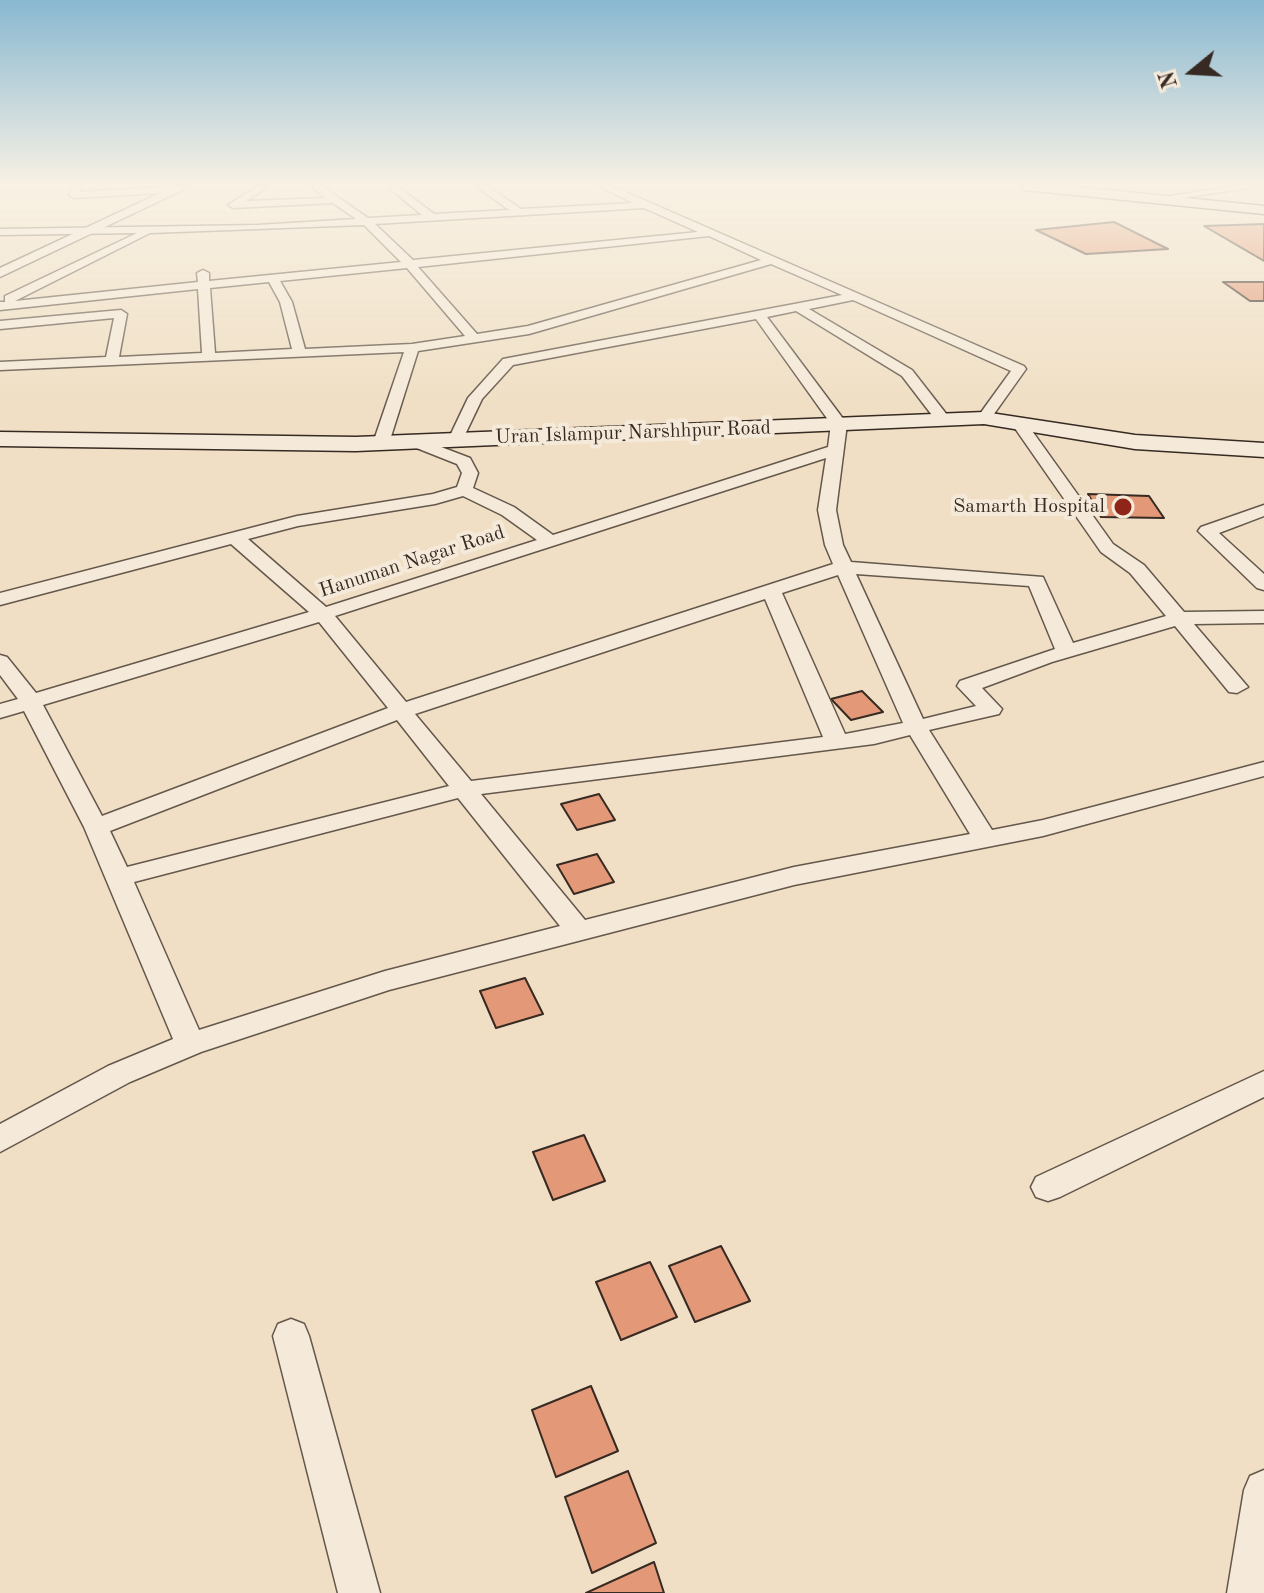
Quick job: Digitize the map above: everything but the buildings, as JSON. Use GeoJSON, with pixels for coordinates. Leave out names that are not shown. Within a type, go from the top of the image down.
{"type":"FeatureCollection","features":[{"type":"Feature","properties":{"kind":"main road","name":"Uran Islampur Narshhpur Road"},"geometry":{"type":"LineString","coordinates":[[0,439],[381,443],[984,418],[1135,442],[1264,450]]}},
{"type":"Feature","properties":{"kind":"street"},"geometry":{"type":"LineString","coordinates":[[0,273],[29,260]]}},
{"type":"Feature","properties":{"kind":"street"},"geometry":{"type":"LineString","coordinates":[[0,305],[91,260]]}},
{"type":"Feature","properties":{"kind":"street"},"geometry":{"type":"LineString","coordinates":[[209,356],[201,273],[325,260]]}},
{"type":"Feature","properties":{"kind":"street"},"geometry":{"type":"LineString","coordinates":[[406,260],[475,340]]}},
{"type":"Feature","properties":{"kind":"street"},"geometry":{"type":"LineString","coordinates":[[0,305],[436,260]]}},
{"type":"Feature","properties":{"kind":"street"},"geometry":{"type":"LineString","coordinates":[[0,366],[412,348],[475,340],[580,317],[769,261],[1019,369],[984,418]]}},
{"type":"Feature","properties":{"kind":"street"},"geometry":{"type":"LineString","coordinates":[[272,278],[286,302],[300,353]]}},
{"type":"Feature","properties":{"kind":"street"},"geometry":{"type":"LineString","coordinates":[[456,440],[475,398],[508,362],[852,297]]}},
{"type":"Feature","properties":{"kind":"street"},"geometry":{"type":"LineString","coordinates":[[797,307],[907,373],[943,420]]}},
{"type":"Feature","properties":{"kind":"street"},"geometry":{"type":"LineString","coordinates":[[0,325],[121,314],[112,360]]}},
{"type":"Feature","properties":{"kind":"street"},"geometry":{"type":"LineString","coordinates":[[759,315],[839,424],[827,510],[834,545],[916,727],[985,839]]}},
{"type":"Feature","properties":{"kind":"street"},"geometry":{"type":"LineString","coordinates":[[381,443],[412,348]]}},
{"type":"Feature","properties":{"kind":"street"},"geometry":{"type":"LineString","coordinates":[[1020,424],[1107,548],[1137,569],[1237,687]]}},
{"type":"Feature","properties":{"kind":"street"},"geometry":{"type":"LineString","coordinates":[[415,442],[464,461],[470,473],[464,490]]}},
{"type":"Feature","properties":{"kind":"street","name":"Hanuman Nagar Road"},"geometry":{"type":"LineString","coordinates":[[0,711],[323,614],[836,450]]}},
{"type":"Feature","properties":{"kind":"street"},"geometry":{"type":"LineString","coordinates":[[0,599],[297,521],[435,499],[464,490],[508,511],[551,541]]}},
{"type":"Feature","properties":{"kind":"street"},"geometry":{"type":"LineString","coordinates":[[1264,510],[1207,531],[1264,584]]}},
{"type":"Feature","properties":{"kind":"street"},"geometry":{"type":"LineString","coordinates":[[234,537],[323,614],[579,931]]}},
{"type":"Feature","properties":{"kind":"street"},"geometry":{"type":"LineString","coordinates":[[96,827],[401,711],[843,567],[1036,581],[1066,651]]}},
{"type":"Feature","properties":{"kind":"street"},"geometry":{"type":"LineString","coordinates":[[771,591],[837,742]]}},
{"type":"Feature","properties":{"kind":"street"},"geometry":{"type":"LineString","coordinates":[[118,878],[464,789],[837,742],[916,727],[991,709],[968,686],[1066,651],[1180,618],[1264,617]]}},
{"type":"Feature","properties":{"kind":"street"},"geometry":{"type":"LineString","coordinates":[[0,661],[31,702],[96,827],[190,1044]]}},
{"type":"Feature","properties":{"kind":"street"},"geometry":{"type":"LineString","coordinates":[[0,1139],[119,1074],[190,1044],[385,981],[794,876],[1043,828],[1264,769]]}},
{"type":"Feature","properties":{"kind":"street"},"geometry":{"type":"LineString","coordinates":[[1048,1187],[1264,1083]]}},
{"type":"Feature","properties":{"kind":"street"},"geometry":{"type":"LineString","coordinates":[[291,1336],[359,1593]]}},
{"type":"Feature","properties":{"kind":"street"},"geometry":{"type":"LineString","coordinates":[[1248,1593],[1264,1490]]}},
{"type":"Feature","properties":{"kind":"place","name":"Samarth Hospital"},"geometry":{"type":"Point","coordinates":[1123,507]}}]}
